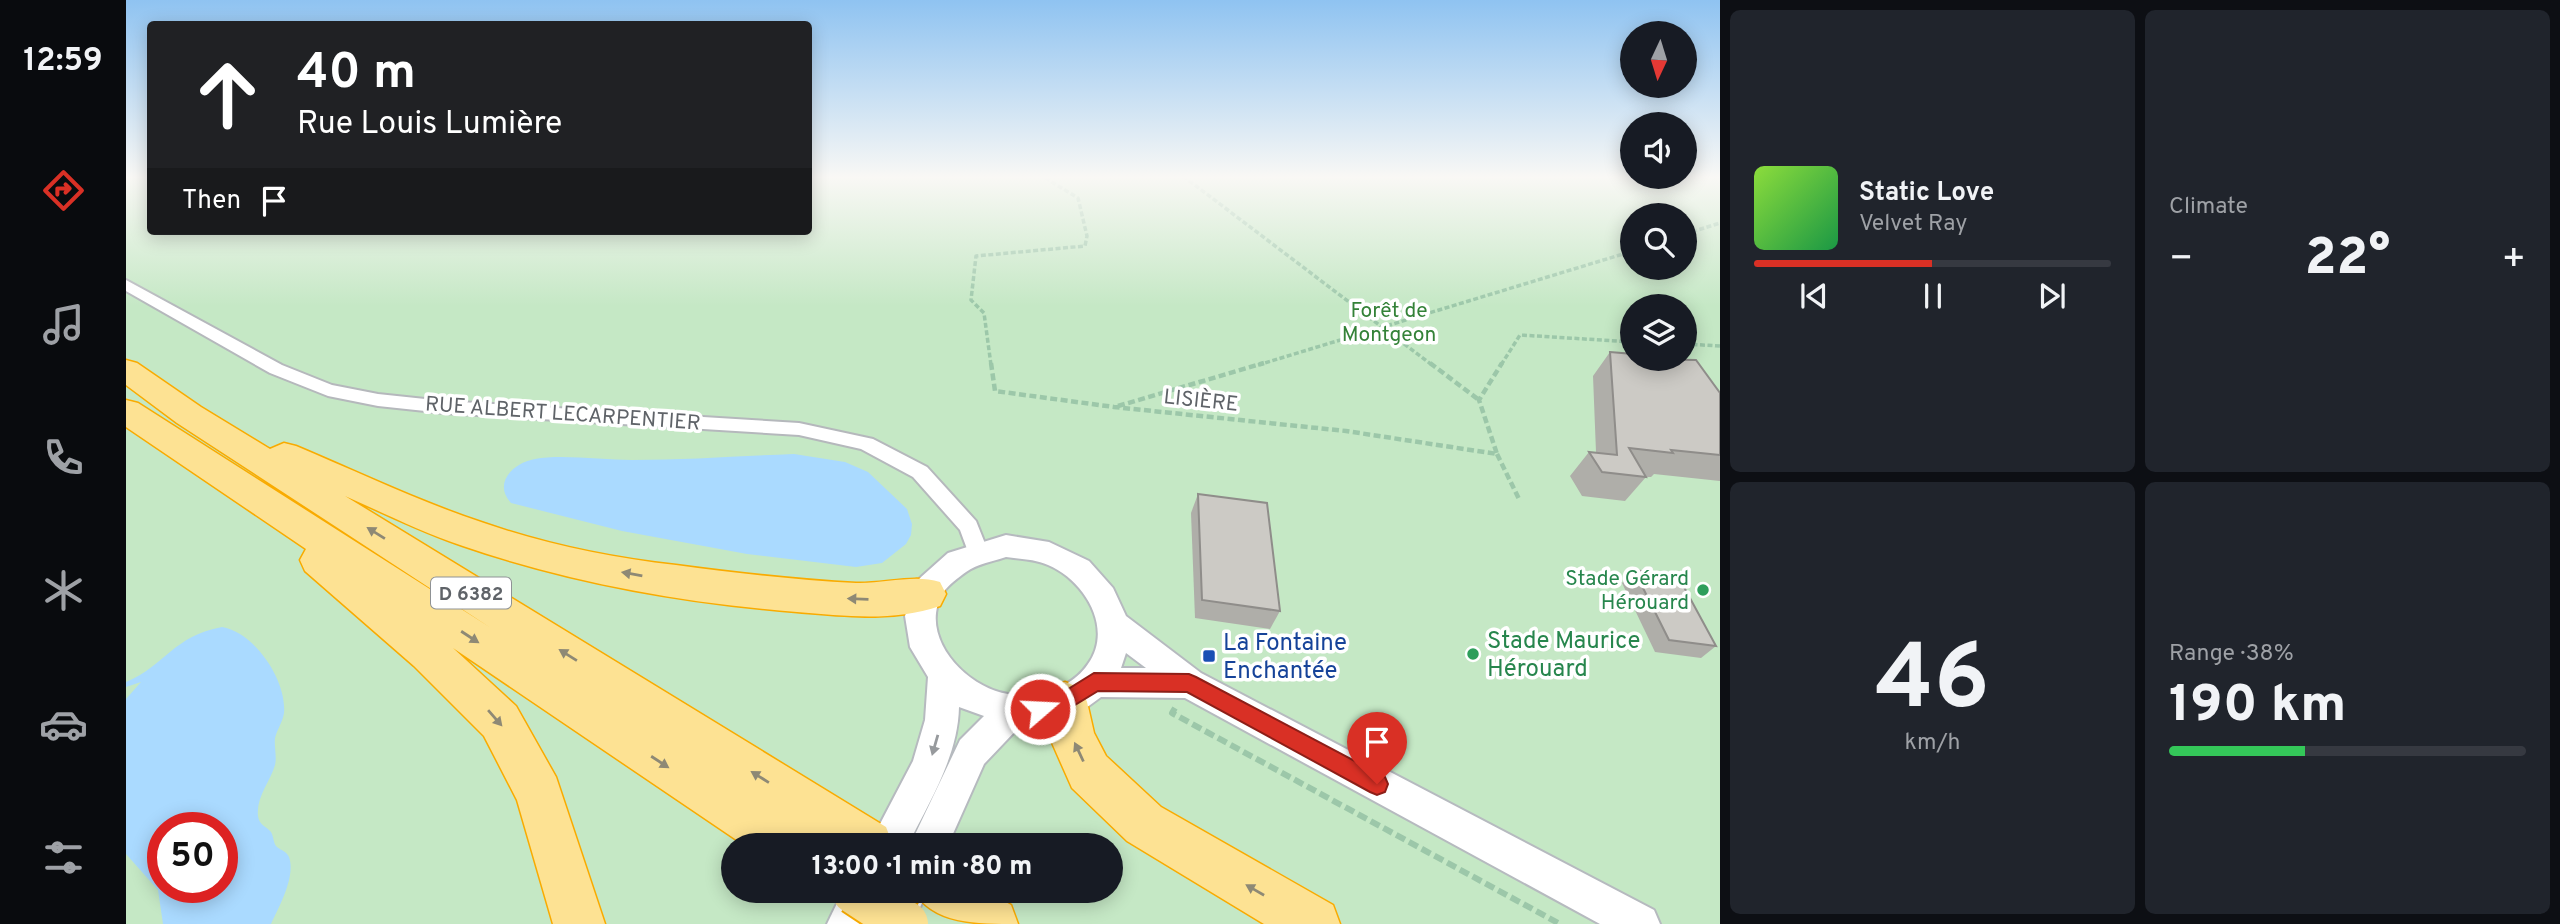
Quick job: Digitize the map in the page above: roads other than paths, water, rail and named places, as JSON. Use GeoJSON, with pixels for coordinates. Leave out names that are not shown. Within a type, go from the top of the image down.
{"type":"FeatureCollection","features":[{"type":"Feature","properties":{"kind":"highway","name":"D 6382"},"geometry":{"type":"LineString","coordinates":[[126,370],[802,829]]}},
{"type":"Feature","properties":{"kind":"highway","name":"D 6382"},"geometry":{"type":"LineString","coordinates":[[126,411],[192,455],[802,829]]}},
{"type":"Feature","properties":{"kind":"highway"},"geometry":{"type":"LineString","coordinates":[[189,415],[473,535],[561,561],[671,581],[776,594],[859,600],[897,599],[926,594]]}},
{"type":"Feature","properties":{"kind":"highway"},"geometry":{"type":"LineString","coordinates":[[192,455],[429,653],[500,721],[539,794],[579,924]]}},
{"type":"Feature","properties":{"kind":"highway"},"geometry":{"type":"LineString","coordinates":[[1080,692],[1072,736],[1089,772],[1144,824],[1314,924]]}},
{"type":"Feature","properties":{"kind":"highway"},"geometry":{"type":"LineString","coordinates":[[873,903],[905,924]]}},
{"type":"Feature","properties":{"kind":"highway"},"geometry":{"type":"LineString","coordinates":[[959,903],[988,922]]}},
{"type":"Feature","properties":{"kind":"main road"},"geometry":{"type":"LineString","coordinates":[[1080,692],[1107,665],[1114,646],[1114,625],[1105,599],[1094,584],[1064,559],[1036,549],[1006,546],[977,551],[956,561],[938,575],[926,594],[920,614],[922,636],[930,658],[944,677],[964,693],[988,704],[1014,709],[1040,709],[1080,692],[1189,683]]}},
{"type":"Feature","properties":{"kind":"main road"},"geometry":{"type":"LineString","coordinates":[[1114,625],[1189,683],[1640,924]]}},
{"type":"Feature","properties":{"kind":"main road"},"geometry":{"type":"LineString","coordinates":[[894,833],[929,766],[942,720],[944,677]]}},
{"type":"Feature","properties":{"kind":"main road"},"geometry":{"type":"LineString","coordinates":[[935,833],[972,752],[1014,709]]}},
{"type":"Feature","properties":{"kind":"main road"},"geometry":{"type":"LineString","coordinates":[[847,924],[858,903]]}},
{"type":"Feature","properties":{"kind":"main road"},"geometry":{"type":"LineString","coordinates":[[893,924],[903,903]]}},
{"type":"Feature","properties":{"kind":"street","name":"RUE ALBERT LECARPENTIER"},"geometry":{"type":"LineString","coordinates":[[126,285],[276,369],[328,390],[378,400],[444,407],[799,429],[866,444],[920,472],[969,527],[977,551]]}},
{"type":"Feature","properties":{"kind":"water"},"geometry":{"type":"Polygon","coordinates":[[[794,454],[845,462],[868,472],[907,509],[912,524],[911,535],[906,544],[882,563],[856,567],[747,554],[622,531],[511,503],[504,489],[508,475],[513,470],[535,459],[569,457],[652,460],[794,454]]]}},
{"type":"Feature","properties":{"kind":"water"},"geometry":{"type":"Polygon","coordinates":[[[222,627],[246,638],[274,673],[284,700],[284,713],[275,738],[275,765],[258,809],[260,821],[271,832],[277,847],[288,855],[291,865],[286,891],[271,924],[163,924],[160,903],[238,903],[238,812],[147,812],[147,878],[126,854],[126,699],[141,682],[126,687],[126,682],[140,675],[192,637],[222,627]]]}},
{"type":"Feature","properties":{"kind":"place","name":"Stade Gérard Hérouard"},"geometry":{"type":"Point","coordinates":[1703,590]}},
{"type":"Feature","properties":{"kind":"place","name":"Stade Maurice Hérouard"},"geometry":{"type":"Point","coordinates":[1473,654]}},
{"type":"Feature","properties":{"kind":"place","name":"La Fontaine Enchantée"},"geometry":{"type":"Point","coordinates":[1209,656]}},
{"type":"Feature","properties":{"kind":"park label","name":"Forêt de Montgeon"},"geometry":{"type":"Point","coordinates":[1389,322]}}]}
